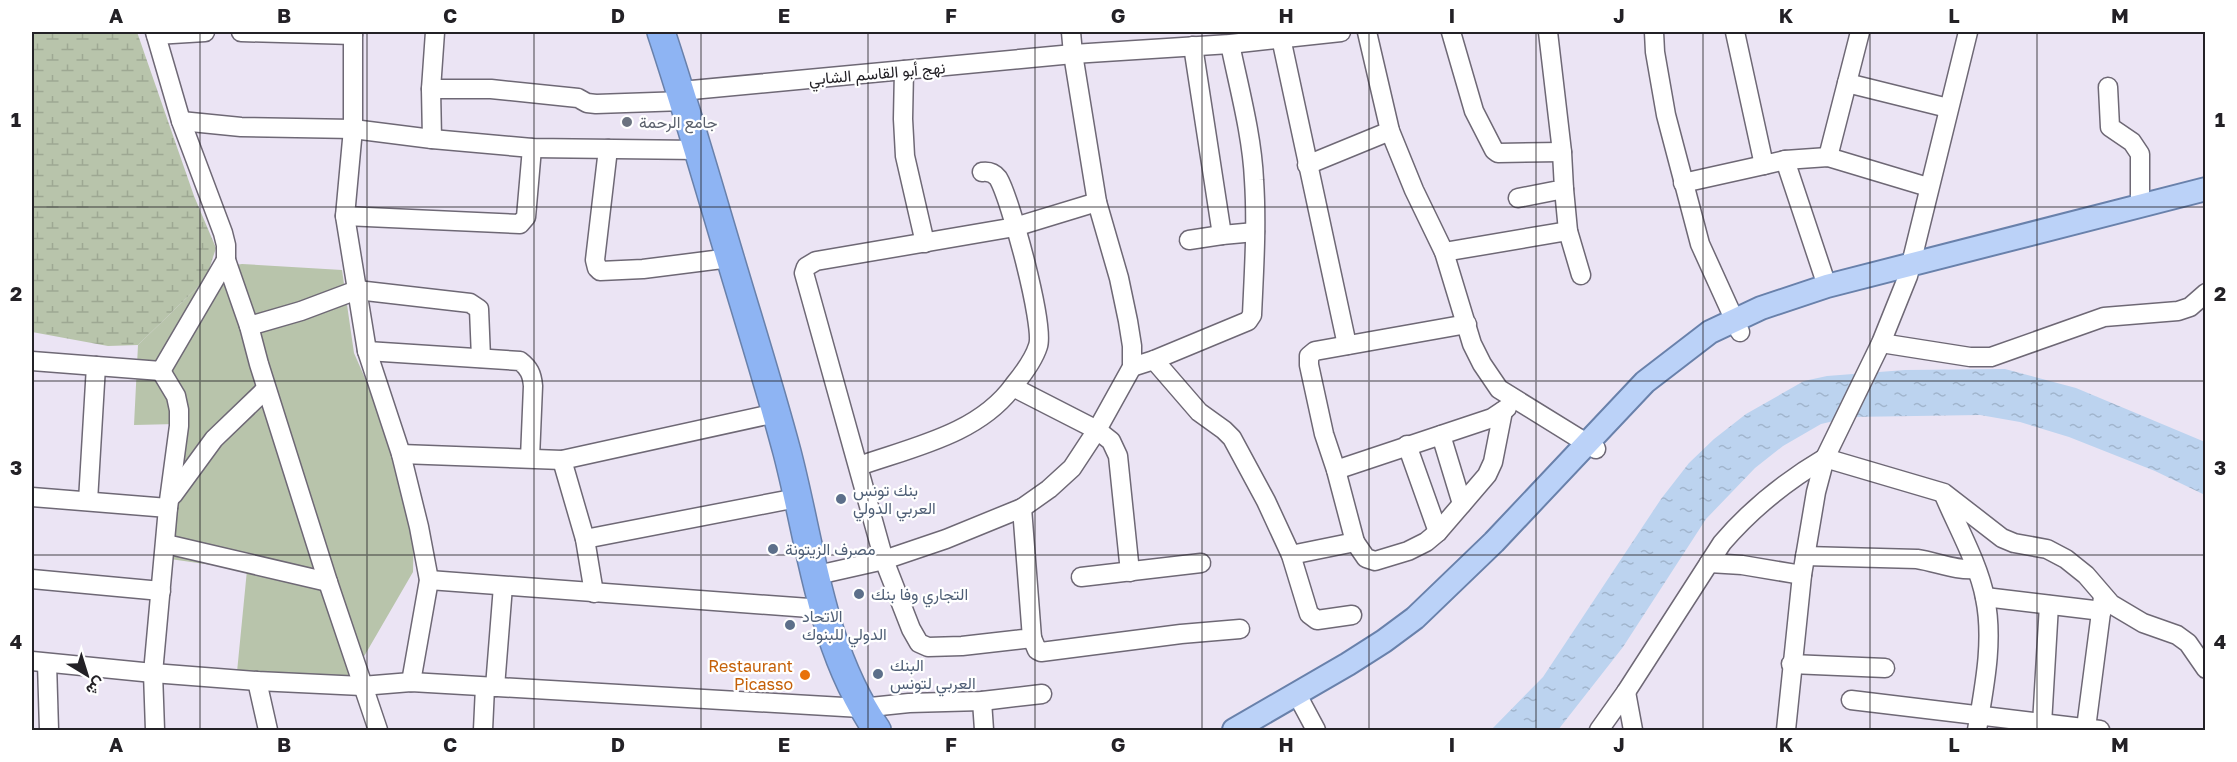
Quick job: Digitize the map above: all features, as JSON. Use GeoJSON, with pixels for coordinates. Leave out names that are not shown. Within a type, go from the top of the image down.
{"type":"FeatureCollection","features":[{"type":"Feature","properties":{"kind":"highway"},"geometry":{"type":"LineString","coordinates":[[661,32],[776,413],[813,576],[833,642],[861,708],[877,730]]}},
{"type":"Feature","properties":{"kind":"main road"},"geometry":{"type":"LineString","coordinates":[[1738,326],[1766,319],[1810,302],[1909,270],[2205,189]]}},
{"type":"Feature","properties":{"kind":"main road"},"geometry":{"type":"LineString","coordinates":[[1234,730],[1348,664],[1415,618],[1591,446],[1666,381],[1715,346],[1738,326],[1784,299],[1827,286],[1909,270],[2205,202]]}},
{"type":"Feature","properties":{"kind":"main road"},"geometry":{"type":"LineString","coordinates":[[1252,730],[1301,702],[1419,625],[1468,578],[1591,446]]}},
{"type":"Feature","properties":{"kind":"street"},"geometry":{"type":"LineString","coordinates":[[205,32],[156,33],[181,121],[223,232],[226,260],[249,326],[266,389],[327,582],[378,730]]}},
{"type":"Feature","properties":{"kind":"street"},"geometry":{"type":"LineString","coordinates":[[241,32],[353,33],[353,129],[345,216],[367,351],[401,454],[429,580],[411,681]]}},
{"type":"Feature","properties":{"kind":"street"},"geometry":{"type":"LineString","coordinates":[[432,139],[431,89],[435,32]]}},
{"type":"Feature","properties":{"kind":"street"},"geometry":{"type":"LineString","coordinates":[[813,576],[884,560],[946,539],[1022,508],[1049,489],[1072,468],[1097,430],[1132,367],[1130,337],[1121,289],[1097,202],[1071,32]]}},
{"type":"Feature","properties":{"kind":"street","name":"نهج أبو القاسم الشابي"},"geometry":{"type":"LineString","coordinates":[[431,89],[491,89],[578,98],[587,103],[596,104],[904,70],[1073,54],[1230,44],[1341,32]]}},
{"type":"Feature","properties":{"kind":"street"},"geometry":{"type":"LineString","coordinates":[[1367,32],[1390,131],[1414,190],[1444,252],[1472,344],[1509,406],[1591,446]]}},
{"type":"Feature","properties":{"kind":"street"},"geometry":{"type":"LineString","coordinates":[[1451,32],[1474,111],[1494,150],[1498,153],[1562,152]]}},
{"type":"Feature","properties":{"kind":"street"},"geometry":{"type":"LineString","coordinates":[[1548,32],[1562,152],[1568,231],[1581,274]]}},
{"type":"Feature","properties":{"kind":"street"},"geometry":{"type":"LineString","coordinates":[[1654,32],[1655,52],[1666,115],[1700,244],[1738,326]]}},
{"type":"Feature","properties":{"kind":"street"},"geometry":{"type":"LineString","coordinates":[[1735,32],[1764,165]]}},
{"type":"Feature","properties":{"kind":"street"},"geometry":{"type":"LineString","coordinates":[[1828,157],[1860,32]]}},
{"type":"Feature","properties":{"kind":"street"},"geometry":{"type":"LineString","coordinates":[[1786,730],[1791,664],[1802,575],[1812,510],[1825,459],[1877,351],[1909,270],[1968,32]]}},
{"type":"Feature","properties":{"kind":"street"},"geometry":{"type":"LineString","coordinates":[[1281,38],[1347,345]]}},
{"type":"Feature","properties":{"kind":"street"},"geometry":{"type":"LineString","coordinates":[[1132,367],[1154,360],[1251,318],[1254,232],[1252,157],[1230,44]]}},
{"type":"Feature","properties":{"kind":"street"},"geometry":{"type":"LineString","coordinates":[[1193,46],[1222,235]]}},
{"type":"Feature","properties":{"kind":"street"},"geometry":{"type":"LineString","coordinates":[[904,70],[905,156],[926,243]]}},
{"type":"Feature","properties":{"kind":"street"},"geometry":{"type":"LineString","coordinates":[[1847,83],[1948,108]]}},
{"type":"Feature","properties":{"kind":"street"},"geometry":{"type":"LineString","coordinates":[[2108,87],[2110,128],[2132,142],[2140,154],[2140,206]]}},
{"type":"Feature","properties":{"kind":"street"},"geometry":{"type":"LineString","coordinates":[[181,121],[241,127],[353,129],[532,148],[698,150]]}},
{"type":"Feature","properties":{"kind":"street"},"geometry":{"type":"LineString","coordinates":[[1307,165],[1390,131]]}},
{"type":"Feature","properties":{"kind":"street"},"geometry":{"type":"LineString","coordinates":[[345,216],[520,224],[526,216],[532,148]]}},
{"type":"Feature","properties":{"kind":"street"},"geometry":{"type":"LineString","coordinates":[[608,149],[595,260],[600,271],[643,269],[730,258]]}},
{"type":"Feature","properties":{"kind":"street"},"geometry":{"type":"LineString","coordinates":[[1683,183],[1785,160],[1828,157],[1928,187]]}},
{"type":"Feature","properties":{"kind":"street"},"geometry":{"type":"LineString","coordinates":[[1785,160],[1827,286]]}},
{"type":"Feature","properties":{"kind":"street"},"geometry":{"type":"LineString","coordinates":[[859,466],[937,438],[978,420],[994,408],[1013,387],[1039,346],[1040,330],[1037,309],[1015,227],[997,177],[990,171],[982,171]]}},
{"type":"Feature","properties":{"kind":"street"},"geometry":{"type":"LineString","coordinates":[[1518,198],[1564,189]]}},
{"type":"Feature","properties":{"kind":"street"},"geometry":{"type":"LineString","coordinates":[[1032,638],[962,646],[928,647],[919,643],[911,629],[884,560],[804,273],[806,267],[816,261],[1015,227],[1097,202]]}},
{"type":"Feature","properties":{"kind":"street"},"geometry":{"type":"LineString","coordinates":[[1444,252],[1568,231]]}},
{"type":"Feature","properties":{"kind":"street"},"geometry":{"type":"LineString","coordinates":[[1189,240],[1254,232]]}},
{"type":"Feature","properties":{"kind":"street"},"geometry":{"type":"LineString","coordinates":[[161,372],[226,260]]}},
{"type":"Feature","properties":{"kind":"street"},"geometry":{"type":"LineString","coordinates":[[249,326],[301,311],[357,290],[470,303],[476,306],[480,314],[481,358]]}},
{"type":"Feature","properties":{"kind":"street"},"geometry":{"type":"LineString","coordinates":[[1877,351],[1991,357],[2103,317],[2178,311],[2190,307],[2205,293]]}},
{"type":"Feature","properties":{"kind":"street"},"geometry":{"type":"LineString","coordinates":[[1467,324],[1315,351],[1309,356],[1324,434],[1356,542],[1366,558],[1375,561],[1408,551],[1426,542],[1438,532],[1487,475],[1509,406]]}},
{"type":"Feature","properties":{"kind":"street"},"geometry":{"type":"LineString","coordinates":[[367,351],[520,361],[532,375],[530,458]]}},
{"type":"Feature","properties":{"kind":"street"},"geometry":{"type":"LineString","coordinates":[[1154,360],[1199,412],[1232,438],[1266,501],[1291,555],[1312,617],[1317,620],[1352,615]]}},
{"type":"Feature","properties":{"kind":"street"},"geometry":{"type":"LineString","coordinates":[[32,361],[161,372]]}},
{"type":"Feature","properties":{"kind":"street"},"geometry":{"type":"LineString","coordinates":[[88,501],[96,366]]}},
{"type":"Feature","properties":{"kind":"street"},"geometry":{"type":"LineString","coordinates":[[155,730],[153,673],[169,504],[180,426],[176,396],[161,372]]}},
{"type":"Feature","properties":{"kind":"street"},"geometry":{"type":"LineString","coordinates":[[1013,387],[1097,430],[1111,441],[1118,456],[1130,572]]}},
{"type":"Feature","properties":{"kind":"street"},"geometry":{"type":"LineString","coordinates":[[169,504],[214,439],[266,389]]}},
{"type":"Feature","properties":{"kind":"street"},"geometry":{"type":"LineString","coordinates":[[1336,470],[1492,418],[1509,406]]}},
{"type":"Feature","properties":{"kind":"street"},"geometry":{"type":"LineString","coordinates":[[401,454],[562,460],[776,413]]}},
{"type":"Feature","properties":{"kind":"street"},"geometry":{"type":"LineString","coordinates":[[1441,435],[1462,504]]}},
{"type":"Feature","properties":{"kind":"street"},"geometry":{"type":"LineString","coordinates":[[1407,445],[1438,532]]}},
{"type":"Feature","properties":{"kind":"street"},"geometry":{"type":"LineString","coordinates":[[1599,730],[1722,543],[1736,526],[1790,479],[1825,459],[1944,493],[2002,538],[2047,549],[2066,559],[2086,575],[2103,604],[2093,729],[2042,724],[1978,724],[1851,700]]}},
{"type":"Feature","properties":{"kind":"street"},"geometry":{"type":"LineString","coordinates":[[562,460],[585,539],[594,593]]}},
{"type":"Feature","properties":{"kind":"street"},"geometry":{"type":"LineString","coordinates":[[1944,493],[1976,569],[1985,597],[1988,627],[1987,662],[1978,724]]}},
{"type":"Feature","properties":{"kind":"street"},"geometry":{"type":"LineString","coordinates":[[32,497],[169,504]]}},
{"type":"Feature","properties":{"kind":"street"},"geometry":{"type":"LineString","coordinates":[[585,539],[797,498]]}},
{"type":"Feature","properties":{"kind":"street"},"geometry":{"type":"LineString","coordinates":[[1022,508],[1032,638],[1035,647],[1041,652],[1181,634],[1240,629]]}},
{"type":"Feature","properties":{"kind":"street"},"geometry":{"type":"LineString","coordinates":[[1291,555],[1356,542]]}},
{"type":"Feature","properties":{"kind":"street"},"geometry":{"type":"LineString","coordinates":[[166,544],[327,582]]}},
{"type":"Feature","properties":{"kind":"street"},"geometry":{"type":"LineString","coordinates":[[1805,556],[1917,559],[1934,561],[1950,567],[1976,569]]}},
{"type":"Feature","properties":{"kind":"street"},"geometry":{"type":"LineString","coordinates":[[1081,577],[1201,563]]}},
{"type":"Feature","properties":{"kind":"street"},"geometry":{"type":"LineString","coordinates":[[1709,563],[1742,565],[1802,575]]}},
{"type":"Feature","properties":{"kind":"street"},"geometry":{"type":"LineString","coordinates":[[32,579],[161,591]]}},
{"type":"Feature","properties":{"kind":"street"},"geometry":{"type":"LineString","coordinates":[[429,580],[823,609]]}},
{"type":"Feature","properties":{"kind":"street"},"geometry":{"type":"LineString","coordinates":[[483,730],[503,586]]}},
{"type":"Feature","properties":{"kind":"street"},"geometry":{"type":"LineString","coordinates":[[1985,597],[2049,605],[2111,604],[2143,623],[2177,634],[2188,643],[2205,669]]}},
{"type":"Feature","properties":{"kind":"street"},"geometry":{"type":"LineString","coordinates":[[2042,724],[2049,605]]}},
{"type":"Feature","properties":{"kind":"street"},"geometry":{"type":"LineString","coordinates":[[49,730],[39,662],[257,681],[362,686],[411,681],[861,708],[909,703],[981,701],[1042,694]]}},
{"type":"Feature","properties":{"kind":"street"},"geometry":{"type":"LineString","coordinates":[[1791,664],[1885,668]]}},
{"type":"Feature","properties":{"kind":"street"},"geometry":{"type":"LineString","coordinates":[[257,681],[268,730]]}},
{"type":"Feature","properties":{"kind":"street"},"geometry":{"type":"LineString","coordinates":[[1626,692],[1633,730]]}},
{"type":"Feature","properties":{"kind":"street"},"geometry":{"type":"LineString","coordinates":[[981,701],[984,730]]}},
{"type":"Feature","properties":{"kind":"street"},"geometry":{"type":"LineString","coordinates":[[1301,702],[1316,730]]}},
{"type":"Feature","properties":{"kind":"green space"},"geometry":{"type":"Polygon","coordinates":[[[32,32],[137,32],[194,196],[216,248],[206,279],[138,345],[108,346],[32,332],[32,32]]]}},
{"type":"Feature","properties":{"kind":"green space"},"geometry":{"type":"Polygon","coordinates":[[[242,264],[342,270],[354,353],[396,449],[414,528],[413,572],[348,684],[237,672],[247,570],[170,559],[176,424],[134,425],[138,345],[206,279],[209,269],[242,264]]]}},
{"type":"Feature","properties":{"kind":"water"},"geometry":{"type":"Polygon","coordinates":[[[2005,369],[2076,388],[2205,442],[2205,495],[2155,471],[2069,437],[2020,422],[1980,415],[1851,417],[1821,424],[1783,446],[1755,468],[1706,519],[1623,647],[1558,730],[1491,730],[1543,677],[1661,499],[1689,463],[1714,439],[1746,414],[1804,381],[1827,376],[1905,370],[2005,369]]]}},
{"type":"Feature","properties":{"kind":"place","name":"جامع الرحمة"},"geometry":{"type":"Point","coordinates":[627,122]}},
{"type":"Feature","properties":{"kind":"place","name":"بنك تونس العربي الدولي"},"geometry":{"type":"Point","coordinates":[841,499]}},
{"type":"Feature","properties":{"kind":"place","name":"مصرف الزيتونة"},"geometry":{"type":"Point","coordinates":[773,549]}},
{"type":"Feature","properties":{"kind":"place","name":"التجاري وفا بنك"},"geometry":{"type":"Point","coordinates":[859,594]}},
{"type":"Feature","properties":{"kind":"place","name":"الاتحاد الدولي للبنوك"},"geometry":{"type":"Point","coordinates":[790,625]}},
{"type":"Feature","properties":{"kind":"place","name":"البنك العربي لتونس"},"geometry":{"type":"Point","coordinates":[878,674]}},
{"type":"Feature","properties":{"kind":"place","name":"Restaurant Picasso"},"geometry":{"type":"Point","coordinates":[805,675]}}]}
